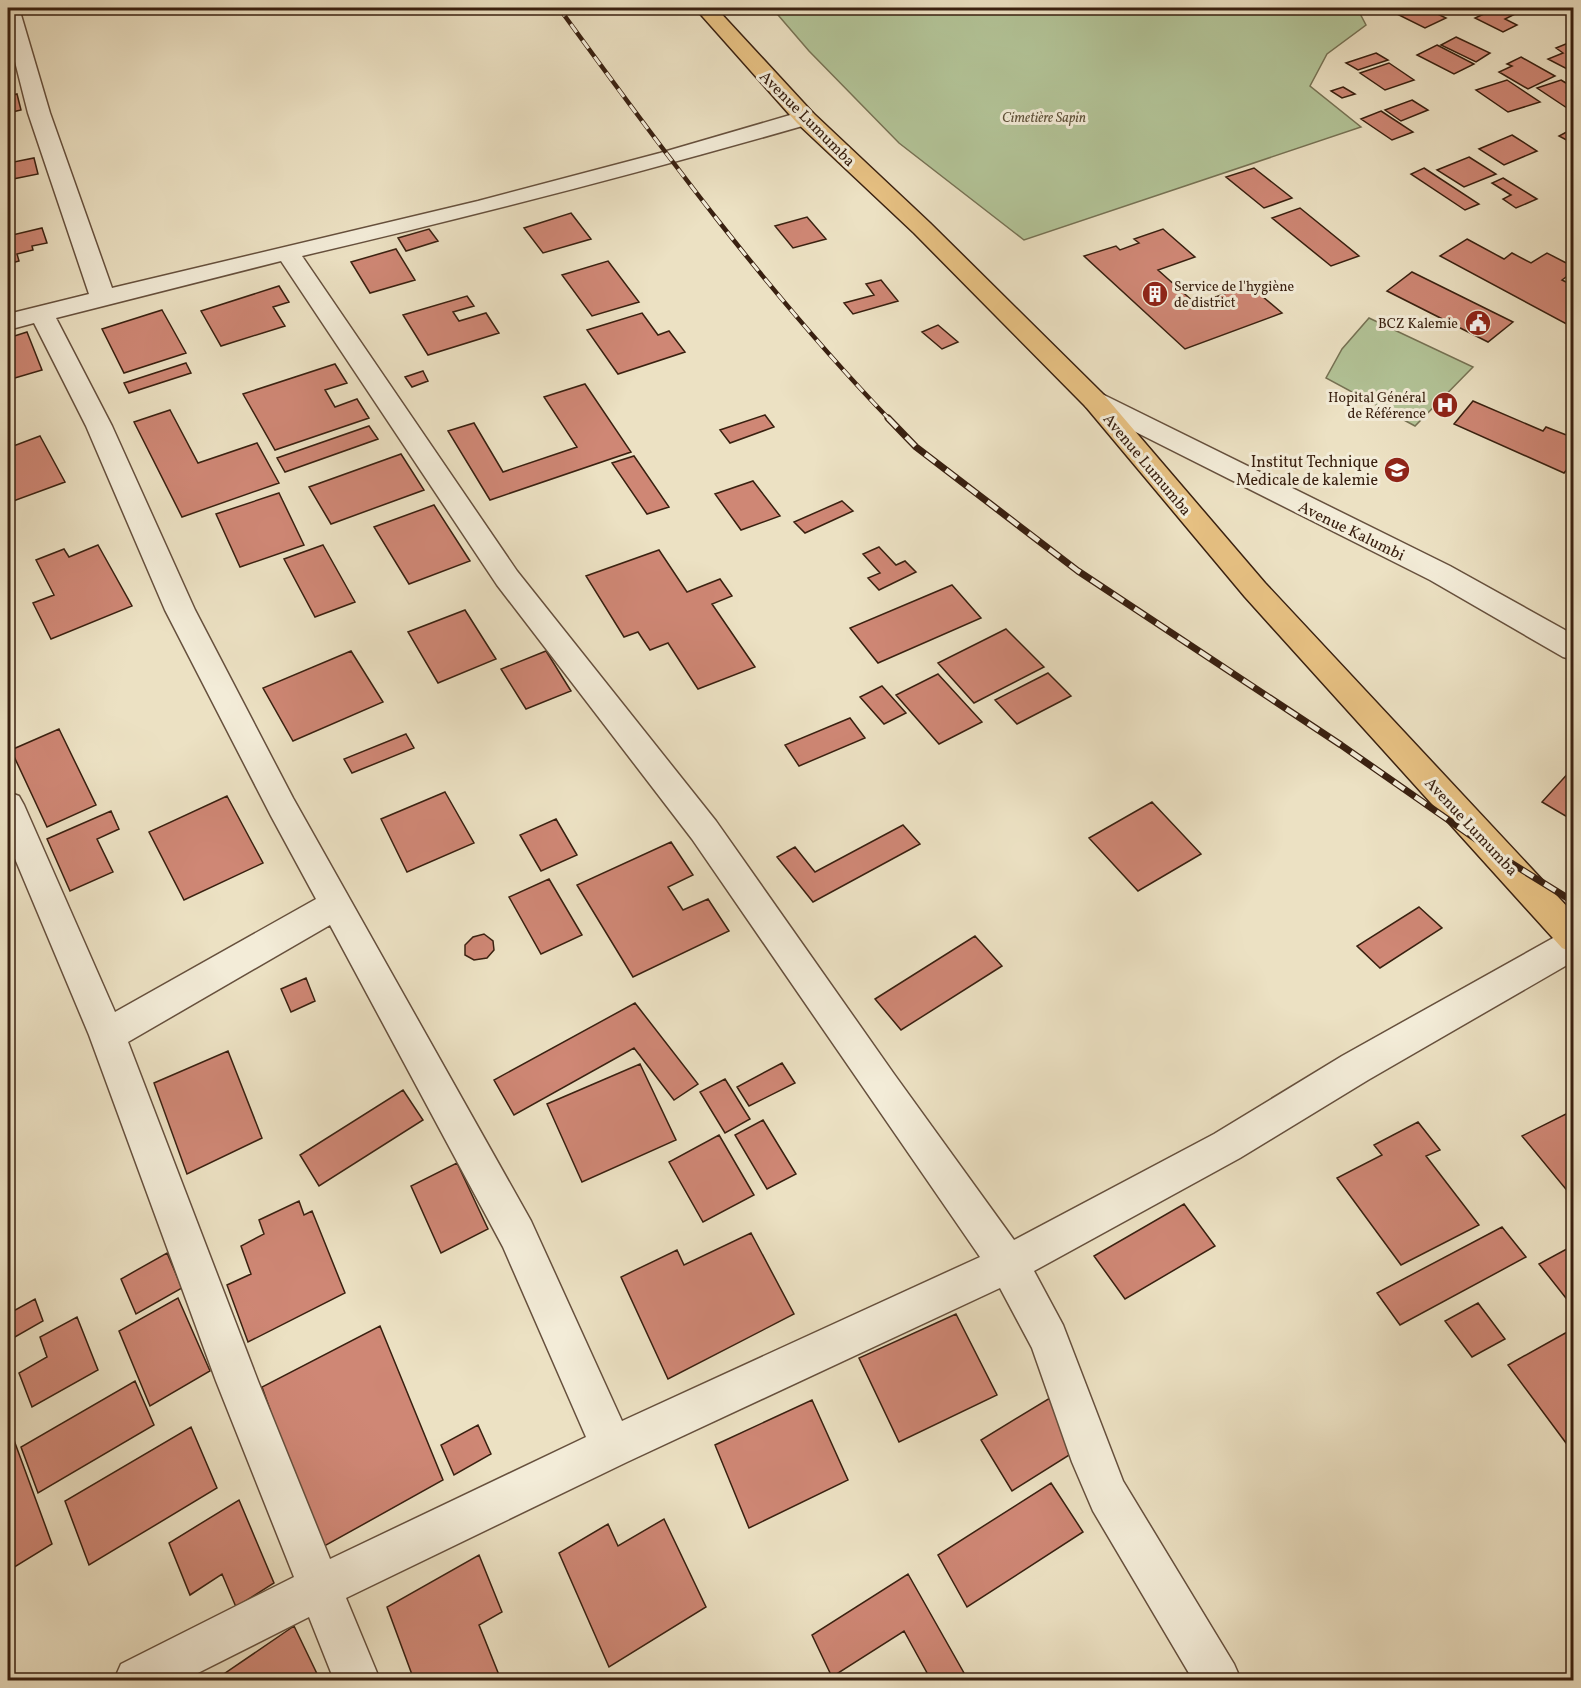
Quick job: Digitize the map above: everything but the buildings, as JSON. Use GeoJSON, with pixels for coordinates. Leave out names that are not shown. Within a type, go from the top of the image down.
{"type":"FeatureCollection","features":[{"type":"Feature","properties":{"kind":"highway","name":"Avenue Lumumba"},"geometry":{"type":"LineString","coordinates":[[705,8],[805,118],[922,228],[1095,401],[1256,590],[1574,938]]}},
{"type":"Feature","properties":{"kind":"street"},"geometry":{"type":"LineString","coordinates":[[9,8],[39,113],[103,299]]}},
{"type":"Feature","properties":{"kind":"street"},"geometry":{"type":"LineString","coordinates":[[8,322],[286,252],[481,207],[679,155],[805,118]]}},
{"type":"Feature","properties":{"kind":"street"},"geometry":{"type":"LineString","coordinates":[[286,252],[507,578],[704,830],[881,1086],[1008,1264],[1048,1339],[1093,1462],[1108,1496],[1218,1680]]}},
{"type":"Feature","properties":{"kind":"street"},"geometry":{"type":"LineString","coordinates":[[42,314],[99,426],[180,610],[282,807],[517,1234],[612,1447]]}},
{"type":"Feature","properties":{"kind":"street","name":"Avenue Kalumbi"},"geometry":{"type":"LineString","coordinates":[[1095,401],[1440,573],[1574,649]]}},
{"type":"Feature","properties":{"kind":"street"},"geometry":{"type":"LineString","coordinates":[[8,805],[106,1035],[237,1380],[357,1680]]}},
{"type":"Feature","properties":{"kind":"street"},"geometry":{"type":"LineString","coordinates":[[106,1035],[336,904]]}},
{"type":"Feature","properties":{"kind":"street"},"geometry":{"type":"LineString","coordinates":[[137,1680],[321,1587],[612,1447],[1008,1264],[1227,1146],[1355,1068],[1574,944]]}},
{"type":"Feature","properties":{"kind":"green space","name":"Cimetière Sapin"},"geometry":{"type":"Polygon","coordinates":[[[772,8],[1357,8],[1366,25],[1327,54],[1310,86],[1361,127],[1024,240],[899,143],[809,51],[772,8]]]}},
{"type":"Feature","properties":{"kind":"green space"},"geometry":{"type":"Polygon","coordinates":[[[1369,318],[1473,367],[1415,426],[1326,378],[1342,349],[1369,318]]]}},
{"type":"Feature","properties":{"kind":"railway"},"geometry":{"type":"LineString","coordinates":[[559,8],[637,115],[758,271],[844,371],[889,419]]}},
{"type":"Feature","properties":{"kind":"railway"},"geometry":{"type":"LineString","coordinates":[[888,418],[916,447],[1078,571],[1341,745],[1503,858],[1574,902]]}},
{"type":"Feature","properties":{"kind":"place","name":"Service de l'hygiène de district"},"geometry":{"type":"Point","coordinates":[1155,294]}},
{"type":"Feature","properties":{"kind":"place","name":"BCZ Kalemie"},"geometry":{"type":"Point","coordinates":[1478,323]}},
{"type":"Feature","properties":{"kind":"place","name":"Hopital Général de Référence"},"geometry":{"type":"Point","coordinates":[1445,405]}},
{"type":"Feature","properties":{"kind":"place","name":"Institut Technique Medicale de kalemie"},"geometry":{"type":"Point","coordinates":[1397,470]}}]}
